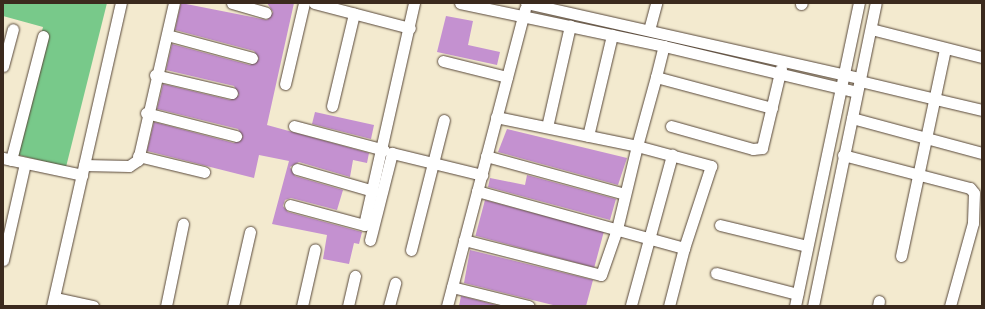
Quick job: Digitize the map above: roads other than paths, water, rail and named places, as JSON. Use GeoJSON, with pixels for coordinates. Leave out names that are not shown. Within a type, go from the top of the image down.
{"type":"FeatureCollection","features":[{"type":"Feature","properties":{"kind":"street"},"geometry":{"type":"LineString","coordinates":[[93,306],[54,302],[121,3]]}},
{"type":"Feature","properties":{"kind":"street"},"geometry":{"type":"LineString","coordinates":[[44,36],[7,159],[25,163],[83,170],[129,166],[135,164],[138,156],[146,113],[174,3]]}},
{"type":"Feature","properties":{"kind":"street"},"geometry":{"type":"LineString","coordinates":[[232,3],[266,13]]}},
{"type":"Feature","properties":{"kind":"street"},"geometry":{"type":"LineString","coordinates":[[285,84],[304,3]]}},
{"type":"Feature","properties":{"kind":"street"},"geometry":{"type":"LineString","coordinates":[[314,3],[410,28]]}},
{"type":"Feature","properties":{"kind":"street"},"geometry":{"type":"LineString","coordinates":[[290,205],[364,225],[384,150],[414,3]]}},
{"type":"Feature","properties":{"kind":"street"},"geometry":{"type":"LineString","coordinates":[[460,3],[664,46],[839,89],[857,92]]}},
{"type":"Feature","properties":{"kind":"street"},"geometry":{"type":"LineString","coordinates":[[447,306],[526,3],[842,74],[934,99],[982,110]]}},
{"type":"Feature","properties":{"kind":"street"},"geometry":{"type":"LineString","coordinates":[[649,30],[656,3]]}},
{"type":"Feature","properties":{"kind":"street"},"geometry":{"type":"LineString","coordinates":[[795,306],[842,74],[859,3]]}},
{"type":"Feature","properties":{"kind":"street"},"geometry":{"type":"LineString","coordinates":[[813,306],[843,155],[876,3]]}},
{"type":"Feature","properties":{"kind":"street"},"geometry":{"type":"LineString","coordinates":[[332,106],[354,14]]}},
{"type":"Feature","properties":{"kind":"street"},"geometry":{"type":"LineString","coordinates":[[547,127],[570,26]]}},
{"type":"Feature","properties":{"kind":"street"},"geometry":{"type":"LineString","coordinates":[[3,66],[13,29]]}},
{"type":"Feature","properties":{"kind":"street"},"geometry":{"type":"LineString","coordinates":[[871,29],[945,49],[982,57]]}},
{"type":"Feature","properties":{"kind":"street"},"geometry":{"type":"LineString","coordinates":[[166,35],[252,58]]}},
{"type":"Feature","properties":{"kind":"street"},"geometry":{"type":"LineString","coordinates":[[588,136],[612,35]]}},
{"type":"Feature","properties":{"kind":"street"},"geometry":{"type":"LineString","coordinates":[[464,240],[601,275],[617,229],[637,146],[664,46]]}},
{"type":"Feature","properties":{"kind":"street"},"geometry":{"type":"LineString","coordinates":[[902,256],[924,136],[945,49]]}},
{"type":"Feature","properties":{"kind":"street"},"geometry":{"type":"LineString","coordinates":[[443,61],[507,77]]}},
{"type":"Feature","properties":{"kind":"street"},"geometry":{"type":"LineString","coordinates":[[671,126],[758,149],[764,145],[783,61]]}},
{"type":"Feature","properties":{"kind":"street"},"geometry":{"type":"LineString","coordinates":[[155,75],[232,93]]}},
{"type":"Feature","properties":{"kind":"street"},"geometry":{"type":"LineString","coordinates":[[656,77],[772,108]]}},
{"type":"Feature","properties":{"kind":"street"},"geometry":{"type":"LineString","coordinates":[[146,113],[236,136]]}},
{"type":"Feature","properties":{"kind":"street"},"geometry":{"type":"LineString","coordinates":[[496,117],[637,146],[711,166],[684,248],[669,306]]}},
{"type":"Feature","properties":{"kind":"street"},"geometry":{"type":"LineString","coordinates":[[852,118],[924,136],[982,153]]}},
{"type":"Feature","properties":{"kind":"street"},"geometry":{"type":"LineString","coordinates":[[411,250],[444,120]]}},
{"type":"Feature","properties":{"kind":"street"},"geometry":{"type":"LineString","coordinates":[[294,126],[384,150]]}},
{"type":"Feature","properties":{"kind":"street"},"geometry":{"type":"LineString","coordinates":[[370,240],[392,153],[482,174]]}},
{"type":"Feature","properties":{"kind":"street"},"geometry":{"type":"LineString","coordinates":[[631,305],[672,155]]}},
{"type":"Feature","properties":{"kind":"street"},"geometry":{"type":"LineString","coordinates":[[843,155],[970,188],[975,201],[978,224],[950,306]]}},
{"type":"Feature","properties":{"kind":"street"},"geometry":{"type":"LineString","coordinates":[[138,156],[204,172]]}},
{"type":"Feature","properties":{"kind":"street"},"geometry":{"type":"LineString","coordinates":[[486,156],[625,194]]}},
{"type":"Feature","properties":{"kind":"street"},"geometry":{"type":"LineString","coordinates":[[4,254],[25,163]]}},
{"type":"Feature","properties":{"kind":"street"},"geometry":{"type":"LineString","coordinates":[[297,169],[373,191]]}},
{"type":"Feature","properties":{"kind":"street"},"geometry":{"type":"LineString","coordinates":[[477,191],[684,248]]}},
{"type":"Feature","properties":{"kind":"street"},"geometry":{"type":"LineString","coordinates":[[166,306],[183,224]]}},
{"type":"Feature","properties":{"kind":"street"},"geometry":{"type":"LineString","coordinates":[[720,225],[807,246]]}},
{"type":"Feature","properties":{"kind":"street"},"geometry":{"type":"LineString","coordinates":[[233,306],[250,232]]}},
{"type":"Feature","properties":{"kind":"street"},"geometry":{"type":"LineString","coordinates":[[302,306],[315,249]]}},
{"type":"Feature","properties":{"kind":"street"},"geometry":{"type":"LineString","coordinates":[[716,273],[797,294]]}},
{"type":"Feature","properties":{"kind":"street"},"geometry":{"type":"LineString","coordinates":[[348,306],[355,276]]}},
{"type":"Feature","properties":{"kind":"street"},"geometry":{"type":"LineString","coordinates":[[389,306],[395,283]]}},
{"type":"Feature","properties":{"kind":"street"},"geometry":{"type":"LineString","coordinates":[[452,287],[530,306]]}}]}
